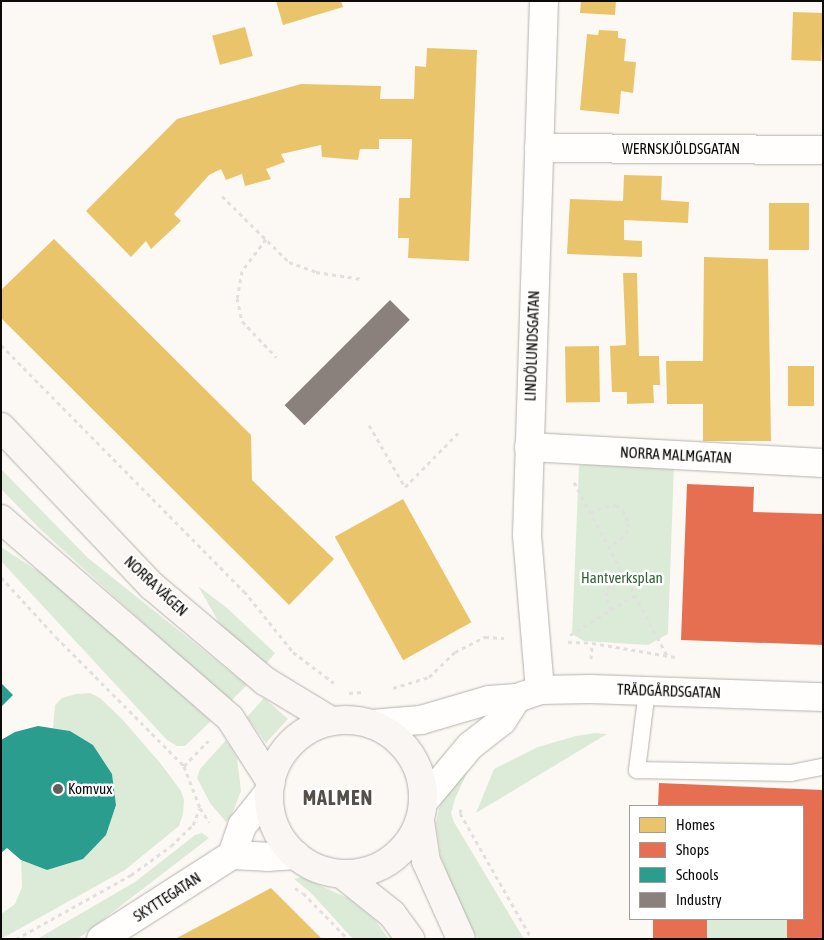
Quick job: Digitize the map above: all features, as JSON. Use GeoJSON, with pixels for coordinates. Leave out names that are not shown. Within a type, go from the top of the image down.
{"type":"FeatureCollection","features":[{"type":"Feature","properties":{"kind":"street","name":"LINDÖLUNDSGATAN"},"geometry":{"type":"LineString","coordinates":[[529,694],[535,641],[527,535],[528,447],[544,1]]}},
{"type":"Feature","properties":{"kind":"street","name":"WERNSKJÖLDSGATAN"},"geometry":{"type":"LineString","coordinates":[[540,148],[823,150]]}},
{"type":"Feature","properties":{"kind":"street","name":"NORRA VÄGEN"},"geometry":{"type":"LineString","coordinates":[[1,427],[152,586],[265,681],[331,721]]}},
{"type":"Feature","properties":{"kind":"street","name":"NORRA MALMGATAN"},"geometry":{"type":"LineString","coordinates":[[528,447],[823,463]]}},
{"type":"Feature","properties":{"kind":"street"},"geometry":{"type":"LineString","coordinates":[[1,519],[230,718],[270,787],[271,812],[278,831],[296,855],[322,870],[342,874],[362,872],[381,866],[398,854],[411,839],[422,811],[470,746],[502,721],[529,694]]}},
{"type":"Feature","properties":{"kind":"street","name":"TRÄDGÅRDSGATAN"},"geometry":{"type":"LineString","coordinates":[[371,724],[421,720],[489,700],[529,694],[590,689],[823,697]]}},
{"type":"Feature","properties":{"kind":"street"},"geometry":{"type":"LineString","coordinates":[[296,855],[267,857],[232,855],[242,826],[270,787],[282,755],[295,739],[312,728],[331,721],[351,720],[371,724],[389,732],[416,762],[422,781],[426,862],[461,939]]}},
{"type":"Feature","properties":{"kind":"street","name":"SKYTTEGATAN"},"geometry":{"type":"LineString","coordinates":[[101,939],[232,855]]}},
{"type":"Feature","properties":{"kind":"street"},"geometry":{"type":"LineString","coordinates":[[342,874],[392,914],[410,939]]}},
{"type":"Feature","properties":{"kind":"lane"},"geometry":{"type":"LineString","coordinates":[[647,691],[637,770],[791,773],[823,767]]}},
{"type":"Feature","properties":{"kind":"path"},"geometry":{"type":"LineString","coordinates":[[222,196],[289,262],[316,272],[362,279]]}},
{"type":"Feature","properties":{"kind":"path"},"geometry":{"type":"LineString","coordinates":[[266,239],[242,271],[238,298],[242,321],[276,358]]}},
{"type":"Feature","properties":{"kind":"path"},"geometry":{"type":"LineString","coordinates":[[1,345],[244,591],[293,652],[340,687]]}},
{"type":"Feature","properties":{"kind":"path"},"geometry":{"type":"LineString","coordinates":[[369,425],[406,487],[458,433]]}},
{"type":"Feature","properties":{"kind":"path"},"geometry":{"type":"LineString","coordinates":[[569,474],[669,657]]}},
{"type":"Feature","properties":{"kind":"path"},"geometry":{"type":"LineString","coordinates":[[591,513],[605,506],[616,505],[623,510],[628,530],[623,537],[609,546]]}},
{"type":"Feature","properties":{"kind":"path"},"geometry":{"type":"LineString","coordinates":[[611,610],[606,596],[610,581],[620,568]]}},
{"type":"Feature","properties":{"kind":"path"},"geometry":{"type":"LineString","coordinates":[[1,577],[56,637],[184,766],[200,808],[193,825],[171,846],[131,875],[16,939]]}},
{"type":"Feature","properties":{"kind":"path"},"geometry":{"type":"LineString","coordinates":[[570,635],[635,595]]}},
{"type":"Feature","properties":{"kind":"path"},"geometry":{"type":"LineString","coordinates":[[387,690],[429,677],[456,652],[485,637],[592,643],[678,658]]}},
{"type":"Feature","properties":{"kind":"path"},"geometry":{"type":"LineString","coordinates":[[347,693],[367,692]]}},
{"type":"Feature","properties":{"kind":"path"},"geometry":{"type":"LineString","coordinates":[[462,804],[460,813],[532,939]]}},
{"type":"Feature","properties":{"kind":"path"},"geometry":{"type":"LineString","coordinates":[[286,884],[303,892],[348,939]]}},
{"type":"Feature","properties":{"kind":"green space","name":"Hantverksplan"},"geometry":{"type":"Polygon","coordinates":[[[579,465],[674,465],[668,634],[648,645],[584,641],[572,634],[579,465]]]}},
{"type":"Feature","properties":{"kind":"green space"},"geometry":{"type":"Polygon","coordinates":[[[1,469],[88,558],[247,685],[230,702],[40,529],[1,489],[1,469]]]}},
{"type":"Feature","properties":{"kind":"green space"},"geometry":{"type":"Polygon","coordinates":[[[1,547],[62,587],[211,721],[185,746],[177,746],[167,740],[1,561],[1,547]]]}},
{"type":"Feature","properties":{"kind":"green space"},"geometry":{"type":"Polygon","coordinates":[[[198,586],[226,607],[275,653],[266,664],[221,626],[198,586]]]}},
{"type":"Feature","properties":{"kind":"green space"},"geometry":{"type":"Polygon","coordinates":[[[90,693],[100,698],[122,719],[161,764],[181,791],[184,800],[183,814],[179,826],[125,870],[1,939],[1,914],[15,904],[22,887],[21,860],[47,870],[83,859],[106,835],[116,805],[112,774],[93,745],[70,731],[53,728],[55,705],[62,698],[90,693]]]}},
{"type":"Feature","properties":{"kind":"green space"},"geometry":{"type":"Polygon","coordinates":[[[264,698],[288,719],[266,743],[247,717],[264,698]]]}},
{"type":"Feature","properties":{"kind":"green space"},"geometry":{"type":"Polygon","coordinates":[[[595,733],[607,734],[476,813],[494,769],[538,747],[576,736],[595,733]]]}},
{"type":"Feature","properties":{"kind":"green space"},"geometry":{"type":"Polygon","coordinates":[[[226,740],[237,758],[241,791],[231,817],[226,822],[210,803],[197,778],[200,769],[226,740]]]}},
{"type":"Feature","properties":{"kind":"green space"},"geometry":{"type":"Polygon","coordinates":[[[470,766],[455,799],[451,813],[454,822],[524,939],[478,939],[457,899],[441,857],[436,823],[439,808],[446,790],[470,766]]]}},
{"type":"Feature","properties":{"kind":"green space"},"geometry":{"type":"Polygon","coordinates":[[[202,833],[209,838],[77,939],[37,939],[135,882],[195,835],[202,833]]]}},
{"type":"Feature","properties":{"kind":"green space"},"geometry":{"type":"Polygon","coordinates":[[[301,877],[348,898],[374,919],[389,939],[353,939],[310,892],[294,879],[301,877]]]}},
{"type":"Feature","properties":{"kind":"green space"},"geometry":{"type":"Polygon","coordinates":[[[707,920],[787,920],[787,939],[707,939],[707,920]]]}},
{"type":"Feature","properties":{"kind":"building: Homes"},"geometry":{"type":"Polygon","coordinates":[[[276,1],[341,1],[343,7],[283,25],[276,1]]]}},
{"type":"Feature","properties":{"kind":"building: Homes"},"geometry":{"type":"Polygon","coordinates":[[[581,1],[616,1],[615,15],[580,13],[581,1]]]}},
{"type":"Feature","properties":{"kind":"building: Homes"},"geometry":{"type":"Polygon","coordinates":[[[793,12],[823,13],[821,61],[791,60],[793,12]]]}},
{"type":"Feature","properties":{"kind":"building: Homes"},"geometry":{"type":"Polygon","coordinates":[[[245,27],[253,56],[220,65],[212,36],[245,27]]]}},
{"type":"Feature","properties":{"kind":"building: Homes"},"geometry":{"type":"Polygon","coordinates":[[[599,30],[618,31],[618,38],[626,39],[624,61],[636,62],[633,93],[621,91],[619,114],[580,110],[587,34],[598,35],[599,30]]]}},
{"type":"Feature","properties":{"kind":"building: Homes"},"geometry":{"type":"Polygon","coordinates":[[[427,48],[477,50],[469,261],[408,258],[409,238],[398,238],[399,198],[410,198],[412,139],[379,139],[379,149],[360,149],[358,160],[322,157],[321,145],[281,154],[285,162],[266,169],[271,179],[245,186],[242,174],[226,180],[221,169],[209,175],[174,214],[181,221],[151,249],[146,241],[131,257],[86,211],[177,119],[301,84],[381,86],[380,99],[414,99],[415,66],[426,67],[427,48]]]}},
{"type":"Feature","properties":{"kind":"building: Homes"},"geometry":{"type":"Polygon","coordinates":[[[624,175],[662,176],[661,200],[689,202],[688,223],[624,220],[624,240],[642,241],[642,257],[567,254],[570,199],[623,201],[624,175]]]}},
{"type":"Feature","properties":{"kind":"building: Homes"},"geometry":{"type":"Polygon","coordinates":[[[769,203],[809,203],[809,250],[769,250],[769,203]]]}},
{"type":"Feature","properties":{"kind":"building: Homes"},"geometry":{"type":"Polygon","coordinates":[[[54,239],[251,435],[252,480],[334,559],[289,605],[1,318],[1,290],[54,239]]]}},
{"type":"Feature","properties":{"kind":"building: Homes"},"geometry":{"type":"Polygon","coordinates":[[[704,257],[768,259],[771,441],[703,441],[703,404],[667,404],[666,361],[703,361],[704,257]]]}},
{"type":"Feature","properties":{"kind":"building: Homes"},"geometry":{"type":"Polygon","coordinates":[[[623,273],[637,273],[639,356],[659,356],[660,385],[653,385],[654,403],[627,404],[627,392],[612,392],[610,346],[626,345],[623,273]]]}},
{"type":"Feature","properties":{"kind":"building: Homes"},"geometry":{"type":"Polygon","coordinates":[[[599,346],[600,402],[566,403],[565,347],[599,346]]]}},
{"type":"Feature","properties":{"kind":"building: Homes"},"geometry":{"type":"Polygon","coordinates":[[[788,366],[814,366],[814,406],[788,406],[788,366]]]}},
{"type":"Feature","properties":{"kind":"building: Homes"},"geometry":{"type":"Polygon","coordinates":[[[403,499],[471,622],[403,660],[335,537],[403,499]]]}},
{"type":"Feature","properties":{"kind":"building: Homes"},"geometry":{"type":"Polygon","coordinates":[[[271,888],[322,939],[175,939],[271,888]]]}},
{"type":"Feature","properties":{"kind":"building: Shops"},"geometry":{"type":"Polygon","coordinates":[[[687,484],[754,487],[753,512],[823,514],[823,645],[681,640],[687,484]]]}},
{"type":"Feature","properties":{"kind":"building: Shops"},"geometry":{"type":"Polygon","coordinates":[[[659,783],[823,790],[823,939],[787,939],[787,920],[804,920],[804,805],[658,805],[659,783]]]}},
{"type":"Feature","properties":{"kind":"building: Shops"},"geometry":{"type":"Polygon","coordinates":[[[653,920],[707,920],[707,939],[653,939],[653,920]]]}},
{"type":"Feature","properties":{"kind":"building: Schools"},"geometry":{"type":"Polygon","coordinates":[[[1,683],[13,695],[1,707],[1,683]]]}},
{"type":"Feature","properties":{"kind":"building: Schools","name":"Komvux"},"geometry":{"type":"Polygon","coordinates":[[[38,726],[70,731],[93,745],[112,774],[116,805],[106,835],[83,859],[47,870],[21,860],[7,848],[1,853],[1,740],[15,732],[38,726]]]}},
{"type":"Feature","properties":{"kind":"building: Industry"},"geometry":{"type":"Polygon","coordinates":[[[390,300],[410,320],[304,425],[285,405],[390,300]]]}},
{"type":"Feature","properties":{"kind":"place","name":"Komvux"},"geometry":{"type":"Point","coordinates":[58,789]}},
{"type":"Feature","properties":{"kind":"district","name":"MALMEN"},"geometry":{"type":"Point","coordinates":[338,797]}}]}
